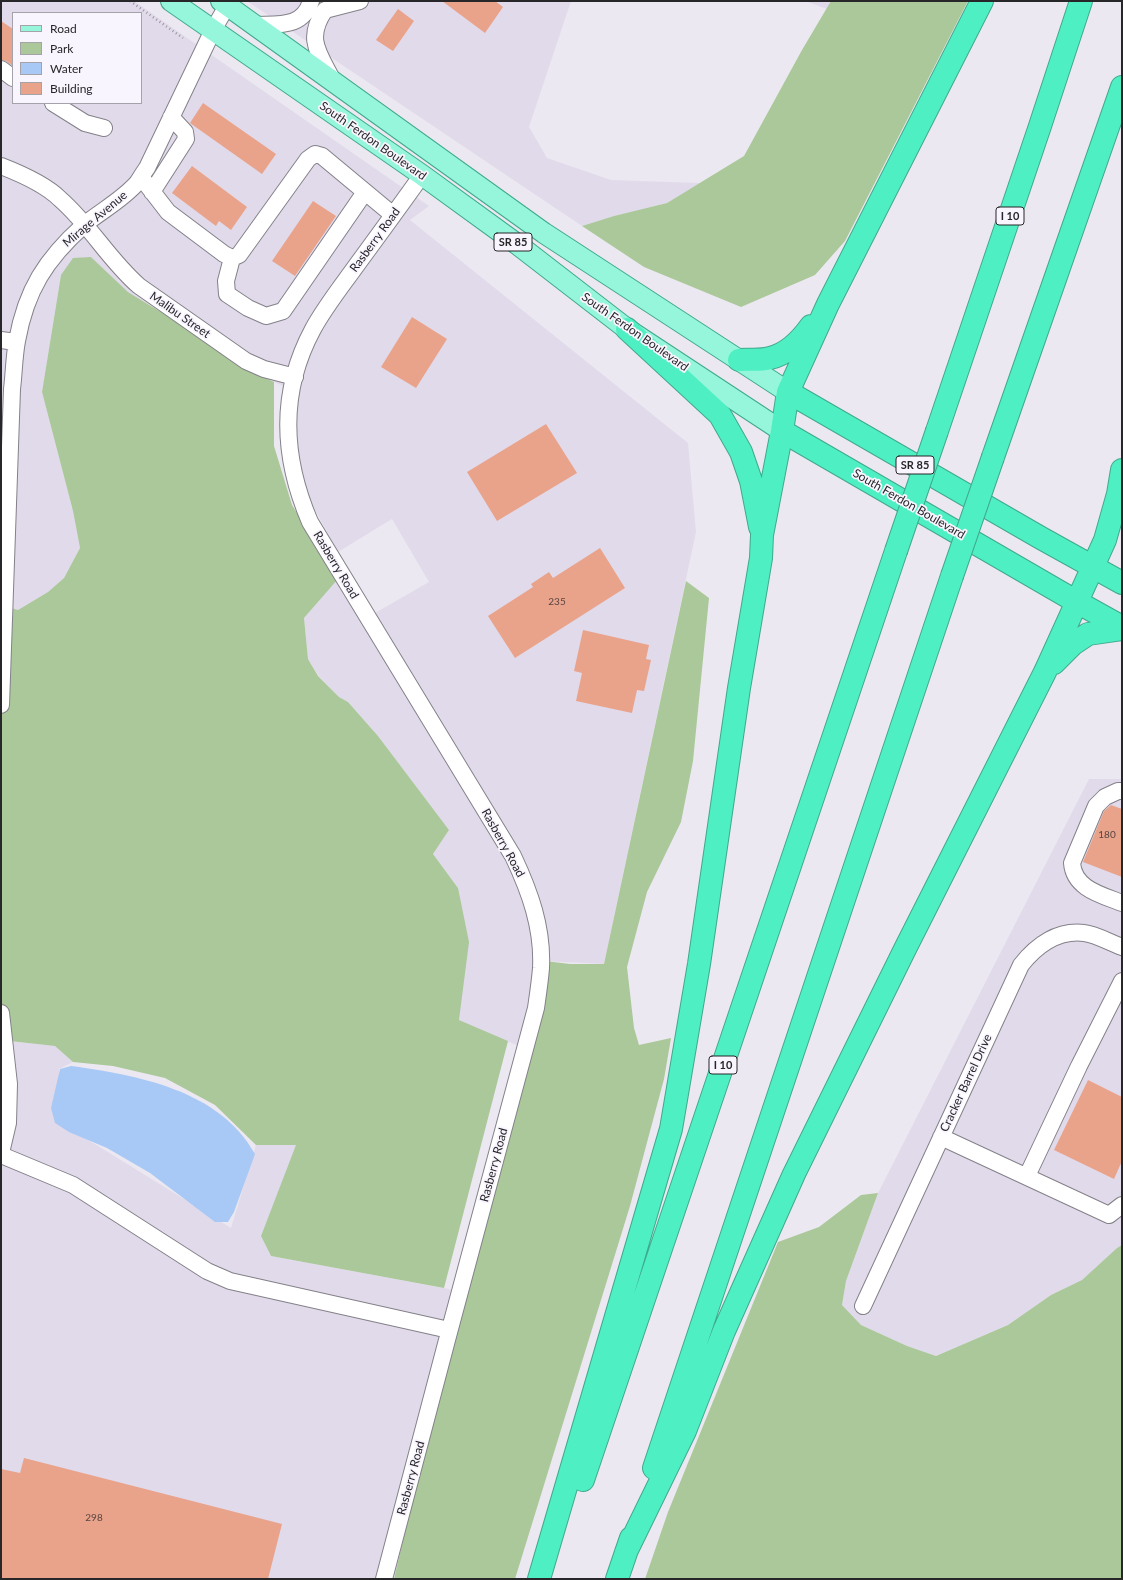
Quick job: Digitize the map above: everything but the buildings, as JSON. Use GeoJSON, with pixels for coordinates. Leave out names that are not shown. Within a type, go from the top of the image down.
{"type":"FeatureCollection","features":[{"type":"Feature","properties":{"kind":"highway"},"geometry":{"type":"LineString","coordinates":[[539,1579],[671,1129],[699,964],[739,688],[761,558],[762,535],[788,392],[828,304],[982,1]]}},
{"type":"Feature","properties":{"kind":"highway","name":"I 10"},"geometry":{"type":"LineString","coordinates":[[550,1579],[1081,1]]}},
{"type":"Feature","properties":{"kind":"highway"},"geometry":{"type":"LineString","coordinates":[[617,1579],[952,576],[1122,87]]}},
{"type":"Feature","properties":{"kind":"highway"},"geometry":{"type":"LineString","coordinates":[[739,360],[770,358],[786,352],[801,340],[828,304]]}},
{"type":"Feature","properties":{"kind":"highway"},"geometry":{"type":"LineString","coordinates":[[627,329],[720,415],[741,452],[751,481],[762,535]]}},
{"type":"Feature","properties":{"kind":"highway","name":"South Ferdon Boulevard"},"geometry":{"type":"LineString","coordinates":[[788,392],[1122,583]]}},
{"type":"Feature","properties":{"kind":"highway","name":"South Ferdon Boulevard"},"geometry":{"type":"LineString","coordinates":[[782,431],[1122,628]]}},
{"type":"Feature","properties":{"kind":"highway"},"geometry":{"type":"LineString","coordinates":[[626,1552],[685,1431],[724,1331],[794,1174],[905,949],[1045,672],[1105,540],[1120,500],[1122,470]]}},
{"type":"Feature","properties":{"kind":"highway"},"geometry":{"type":"LineString","coordinates":[[1045,672],[1073,644],[1088,634],[1122,628]]}},
{"type":"Feature","properties":{"kind":"main road","name":"South Ferdon Boulevard"},"geometry":{"type":"LineString","coordinates":[[171,1],[517,244],[627,329],[782,431]]}},
{"type":"Feature","properties":{"kind":"main road","name":"South Ferdon Boulevard"},"geometry":{"type":"LineString","coordinates":[[226,3],[544,233],[788,392]]}},
{"type":"Feature","properties":{"kind":"street"},"geometry":{"type":"LineString","coordinates":[[256,26],[288,23],[301,19],[308,9],[311,1]]}},
{"type":"Feature","properties":{"kind":"street"},"geometry":{"type":"LineString","coordinates":[[333,81],[318,50],[314,35],[318,21],[325,10],[334,4],[360,1]]}},
{"type":"Feature","properties":{"kind":"street","name":"Mirage Avenue"},"geometry":{"type":"LineString","coordinates":[[1,705],[12,389],[9,341],[41,272],[57,252],[85,224],[127,193],[147,168],[226,3]]}},
{"type":"Feature","properties":{"kind":"street"},"geometry":{"type":"LineString","coordinates":[[1,69],[12,77]]}},
{"type":"Feature","properties":{"kind":"street"},"geometry":{"type":"LineString","coordinates":[[55,104],[85,123],[104,128]]}},
{"type":"Feature","properties":{"kind":"street"},"geometry":{"type":"LineString","coordinates":[[152,192],[186,140],[185,132],[172,117]]}},
{"type":"Feature","properties":{"kind":"street"},"geometry":{"type":"LineString","coordinates":[[141,177],[168,212],[224,254],[232,258],[239,255],[308,159],[315,154],[322,156],[393,216]]}},
{"type":"Feature","properties":{"kind":"street","name":"Malibu Street"},"geometry":{"type":"LineString","coordinates":[[1,166],[22,174],[60,198],[85,224],[123,272],[139,286],[246,360],[264,369],[295,377]]}},
{"type":"Feature","properties":{"kind":"street","name":"Rasberry Road"},"geometry":{"type":"LineString","coordinates":[[384,1579],[536,1008],[541,969],[539,930],[529,892],[513,856],[310,522],[296,487],[289,450],[288,411],[290,393],[304,349],[324,311],[422,176]]}},
{"type":"Feature","properties":{"kind":"street"},"geometry":{"type":"LineString","coordinates":[[232,258],[226,281],[227,294],[248,308],[266,316],[283,311],[365,192]]}},
{"type":"Feature","properties":{"kind":"street"},"geometry":{"type":"LineString","coordinates":[[1122,791],[1118,791],[1105,798],[1096,806],[1072,863],[1072,871],[1078,880],[1089,890],[1122,903]]}},
{"type":"Feature","properties":{"kind":"street","name":"Cracker Barrel Drive"},"geometry":{"type":"LineString","coordinates":[[863,1306],[1021,965],[1030,953],[1041,944],[1055,937],[1071,933],[1086,933],[1122,947]]}},
{"type":"Feature","properties":{"kind":"street"},"geometry":{"type":"LineString","coordinates":[[1027,1176],[1079,1066],[1122,981]]}},
{"type":"Feature","properties":{"kind":"street"},"geometry":{"type":"LineString","coordinates":[[1,1013],[9,1084],[8,1123],[1,1154],[73,1185],[207,1271],[230,1281],[450,1330]]}},
{"type":"Feature","properties":{"kind":"street"},"geometry":{"type":"LineString","coordinates":[[941,1137],[1109,1215],[1122,1204]]}},
{"type":"Feature","properties":{"kind":"path"},"geometry":{"type":"LineString","coordinates":[[130,1],[183,38]]}},
{"type":"Feature","properties":{"kind":"shaded area"},"geometry":{"type":"Polygon","coordinates":[[[1,1],[134,1],[429,206],[410,220],[688,443],[696,532],[604,964],[545,961],[523,1048],[459,1020],[458,888],[433,854],[449,830],[378,736],[348,702],[339,697],[318,675],[308,659],[304,618],[348,567],[375,613],[429,582],[392,519],[338,552],[305,492],[285,387],[238,365],[187,328],[128,292],[91,257],[61,275],[42,392],[73,511],[80,548],[64,578],[48,592],[18,610],[1,605],[1,1]]]}},
{"type":"Feature","properties":{"kind":"shaded area"},"geometry":{"type":"Polygon","coordinates":[[[247,1],[571,1],[529,127],[547,158],[611,180],[700,183],[667,203],[614,216],[582,226],[247,1]]]}},
{"type":"Feature","properties":{"kind":"shaded area"},"geometry":{"type":"Polygon","coordinates":[[[805,1],[831,1],[827,9],[805,1]]]}},
{"type":"Feature","properties":{"kind":"shaded area"},"geometry":{"type":"Polygon","coordinates":[[[1089,779],[1122,779],[1122,1245],[1082,1280],[1051,1295],[1008,1325],[936,1356],[907,1346],[861,1325],[842,1305],[846,1281],[878,1193],[1089,779]]]}},
{"type":"Feature","properties":{"kind":"shaded area"},"geometry":{"type":"Polygon","coordinates":[[[1,1040],[56,1046],[73,1062],[59,1069],[58,1107],[64,1125],[231,1228],[256,1145],[297,1145],[261,1236],[271,1256],[454,1290],[463,1283],[394,1579],[1,1579],[1,1040]]]}},
{"type":"Feature","properties":{"kind":"green space"},"geometry":{"type":"Polygon","coordinates":[[[831,1],[968,1],[845,241],[815,275],[741,307],[644,267],[582,226],[614,216],[667,203],[744,156],[802,50],[831,1]]]}},
{"type":"Feature","properties":{"kind":"green space"},"geometry":{"type":"Polygon","coordinates":[[[91,257],[128,292],[187,328],[238,365],[274,382],[274,446],[292,505],[338,579],[304,618],[308,659],[318,676],[339,697],[348,702],[378,736],[449,830],[433,854],[458,888],[469,942],[459,1020],[508,1041],[444,1288],[271,1256],[261,1236],[296,1145],[256,1145],[215,1105],[165,1078],[113,1066],[73,1062],[55,1046],[1,1040],[1,605],[18,610],[48,592],[64,578],[80,548],[73,511],[42,392],[61,275],[73,258],[91,257]]]}},
{"type":"Feature","properties":{"kind":"green space"},"geometry":{"type":"Polygon","coordinates":[[[686,581],[709,598],[693,761],[681,822],[647,892],[627,967],[634,1028],[639,1045],[671,1038],[664,1079],[630,1206],[515,1579],[394,1579],[463,1283],[545,961],[570,964],[604,964],[686,581]]]}},
{"type":"Feature","properties":{"kind":"green space"},"geometry":{"type":"Polygon","coordinates":[[[878,1193],[846,1281],[842,1305],[861,1325],[907,1346],[936,1356],[1008,1325],[1051,1295],[1082,1280],[1122,1245],[1122,1579],[645,1579],[668,1512],[778,1242],[819,1227],[861,1195],[878,1193]]]}},
{"type":"Feature","properties":{"kind":"water"},"geometry":{"type":"Polygon","coordinates":[[[71,1066],[123,1075],[175,1089],[199,1100],[221,1115],[240,1132],[255,1154],[234,1212],[228,1222],[215,1222],[150,1173],[107,1148],[69,1132],[55,1123],[51,1108],[60,1069],[71,1066]]]}}]}
